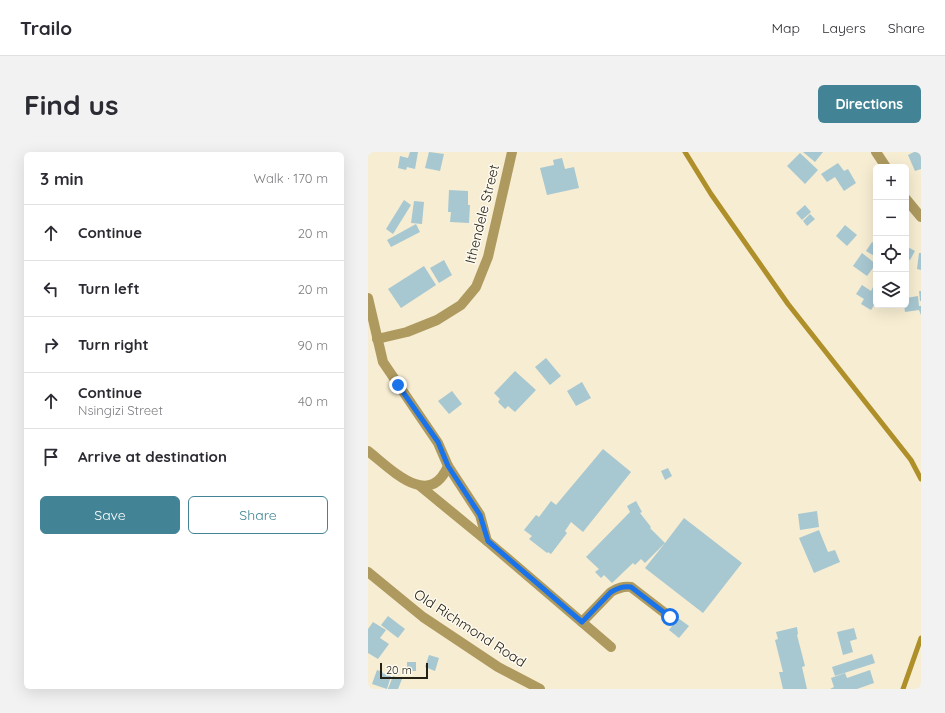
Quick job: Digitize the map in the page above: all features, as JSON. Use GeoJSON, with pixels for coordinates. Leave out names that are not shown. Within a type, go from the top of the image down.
{"type":"FeatureCollection","features":[{"type":"Feature","properties":{"kind":"street","name":"Ithendele Street"},"geometry":{"type":"LineString","coordinates":[[377,339],[407,332],[437,320],[461,305],[476,287],[488,257],[512,152]]}},
{"type":"Feature","properties":{"kind":"street"},"geometry":{"type":"LineString","coordinates":[[876,152],[884,164]]}},
{"type":"Feature","properties":{"kind":"street"},"geometry":{"type":"LineString","coordinates":[[907,200],[921,217]]}},
{"type":"Feature","properties":{"kind":"street"},"geometry":{"type":"LineString","coordinates":[[368,298],[382,362],[438,442],[448,466],[480,515],[488,541]]}},
{"type":"Feature","properties":{"kind":"street"},"geometry":{"type":"LineString","coordinates":[[368,451],[404,479],[420,486],[488,541],[611,647]]}},
{"type":"Feature","properties":{"kind":"street"},"geometry":{"type":"LineString","coordinates":[[420,486],[436,483],[448,466]]}},
{"type":"Feature","properties":{"kind":"street","name":"Old Richmond Road"},"geometry":{"type":"LineString","coordinates":[[368,572],[423,617],[498,666],[540,689]]}},
{"type":"Feature","properties":{"kind":"street"},"geometry":{"type":"LineString","coordinates":[[582,622],[611,592],[624,586],[631,587],[670,617]]}},
{"type":"Feature","properties":{"kind":"building"},"geometry":{"type":"Polygon","coordinates":[[[410,152],[418,152],[415,169],[407,167],[406,170],[398,168],[400,156],[408,158],[410,152]]]}},
{"type":"Feature","properties":{"kind":"building"},"geometry":{"type":"Polygon","coordinates":[[[429,152],[444,154],[440,171],[425,168],[429,152]]]}},
{"type":"Feature","properties":{"kind":"building"},"geometry":{"type":"Polygon","coordinates":[[[803,152],[823,152],[815,162],[803,152]]]}},
{"type":"Feature","properties":{"kind":"building"},"geometry":{"type":"Polygon","coordinates":[[[914,152],[921,152],[921,169],[915,171],[908,155],[914,152]]]}},
{"type":"Feature","properties":{"kind":"building"},"geometry":{"type":"Polygon","coordinates":[[[800,153],[818,170],[805,184],[787,166],[800,153]]]}},
{"type":"Feature","properties":{"kind":"building"},"geometry":{"type":"Polygon","coordinates":[[[562,158],[565,169],[574,167],[579,188],[547,195],[540,168],[554,165],[553,160],[562,158]]]}},
{"type":"Feature","properties":{"kind":"building"},"geometry":{"type":"Polygon","coordinates":[[[838,163],[844,171],[848,169],[856,183],[844,191],[835,177],[827,182],[821,174],[838,163]]]}},
{"type":"Feature","properties":{"kind":"building"},"geometry":{"type":"Polygon","coordinates":[[[449,190],[468,191],[468,205],[470,205],[469,223],[450,222],[451,212],[448,212],[449,190]]]}},
{"type":"Feature","properties":{"kind":"building"},"geometry":{"type":"Polygon","coordinates":[[[404,200],[411,205],[393,234],[386,229],[404,200]]]}},
{"type":"Feature","properties":{"kind":"building"},"geometry":{"type":"Polygon","coordinates":[[[414,201],[424,202],[422,224],[411,223],[414,201]]]}},
{"type":"Feature","properties":{"kind":"building"},"geometry":{"type":"Polygon","coordinates":[[[805,205],[811,212],[802,220],[796,213],[805,205]]]}},
{"type":"Feature","properties":{"kind":"building"},"geometry":{"type":"Polygon","coordinates":[[[810,214],[815,219],[807,226],[803,221],[810,214]]]}},
{"type":"Feature","properties":{"kind":"building"},"geometry":{"type":"Polygon","coordinates":[[[416,224],[420,232],[391,247],[387,240],[416,224]]]}},
{"type":"Feature","properties":{"kind":"building"},"geometry":{"type":"Polygon","coordinates":[[[845,225],[857,235],[847,246],[836,236],[845,225]]]}},
{"type":"Feature","properties":{"kind":"building"},"geometry":{"type":"Polygon","coordinates":[[[872,242],[873,242],[873,255],[866,251],[872,242]]]}},
{"type":"Feature","properties":{"kind":"building"},"geometry":{"type":"Polygon","coordinates":[[[909,248],[915,251],[909,260],[909,248]]]}},
{"type":"Feature","properties":{"kind":"building"},"geometry":{"type":"Polygon","coordinates":[[[862,253],[873,262],[873,268],[867,276],[853,266],[862,253]]]}},
{"type":"Feature","properties":{"kind":"building"},"geometry":{"type":"Polygon","coordinates":[[[919,253],[921,253],[921,270],[917,269],[919,253]]]}},
{"type":"Feature","properties":{"kind":"building"},"geometry":{"type":"Polygon","coordinates":[[[444,260],[452,275],[439,283],[430,268],[444,260]]]}},
{"type":"Feature","properties":{"kind":"building"},"geometry":{"type":"Polygon","coordinates":[[[424,266],[436,285],[401,308],[388,289],[424,266]]]}},
{"type":"Feature","properties":{"kind":"building"},"geometry":{"type":"Polygon","coordinates":[[[862,285],[871,291],[873,287],[873,307],[871,310],[861,304],[864,299],[856,294],[862,285]]]}},
{"type":"Feature","properties":{"kind":"building"},"geometry":{"type":"Polygon","coordinates":[[[919,291],[921,291],[921,301],[920,301],[919,291]]]}},
{"type":"Feature","properties":{"kind":"building"},"geometry":{"type":"Polygon","coordinates":[[[918,296],[919,306],[921,306],[921,315],[919,310],[905,312],[904,308],[909,308],[909,298],[918,296]]]}},
{"type":"Feature","properties":{"kind":"building"},"geometry":{"type":"Polygon","coordinates":[[[546,358],[561,376],[550,385],[535,367],[546,358]]]}},
{"type":"Feature","properties":{"kind":"building"},"geometry":{"type":"Polygon","coordinates":[[[515,371],[536,390],[515,412],[508,406],[505,409],[498,402],[500,399],[494,393],[515,371]]]}},
{"type":"Feature","properties":{"kind":"building"},"geometry":{"type":"Polygon","coordinates":[[[582,382],[591,398],[576,406],[567,391],[582,382]]]}},
{"type":"Feature","properties":{"kind":"building"},"geometry":{"type":"Polygon","coordinates":[[[452,391],[462,404],[449,414],[438,401],[452,391]]]}},
{"type":"Feature","properties":{"kind":"building"},"geometry":{"type":"Polygon","coordinates":[[[603,449],[631,472],[583,532],[571,522],[565,531],[567,533],[551,554],[548,552],[547,553],[529,539],[532,536],[524,530],[536,515],[539,517],[551,501],[556,505],[603,449]]]}},
{"type":"Feature","properties":{"kind":"building"},"geometry":{"type":"Polygon","coordinates":[[[668,468],[672,476],[665,480],[661,471],[668,468]]]}},
{"type":"Feature","properties":{"kind":"building"},"geometry":{"type":"Polygon","coordinates":[[[636,501],[642,512],[640,513],[651,527],[650,528],[665,543],[645,563],[641,559],[635,565],[633,563],[612,583],[604,575],[601,578],[595,572],[599,569],[586,557],[630,512],[627,506],[636,501]]]}},
{"type":"Feature","properties":{"kind":"building"},"geometry":{"type":"Polygon","coordinates":[[[817,511],[819,527],[800,530],[798,514],[817,511]]]}},
{"type":"Feature","properties":{"kind":"building"},"geometry":{"type":"Polygon","coordinates":[[[684,518],[742,563],[703,613],[645,568],[684,518]]]}},
{"type":"Feature","properties":{"kind":"building"},"geometry":{"type":"Polygon","coordinates":[[[819,530],[828,552],[835,550],[840,562],[814,573],[799,538],[819,530]]]}},
{"type":"Feature","properties":{"kind":"building"},"geometry":{"type":"Polygon","coordinates":[[[388,616],[405,629],[398,638],[381,625],[388,616]]]}},
{"type":"Feature","properties":{"kind":"building"},"geometry":{"type":"Polygon","coordinates":[[[678,618],[689,626],[679,638],[669,630],[678,618]]]}},
{"type":"Feature","properties":{"kind":"building"},"geometry":{"type":"Polygon","coordinates":[[[373,622],[386,630],[380,638],[389,644],[378,659],[368,653],[368,629],[373,622]]]}},
{"type":"Feature","properties":{"kind":"building"},"geometry":{"type":"Polygon","coordinates":[[[797,627],[797,635],[805,666],[802,667],[807,689],[783,689],[779,672],[783,672],[775,640],[778,639],[776,632],[797,627]]]}},
{"type":"Feature","properties":{"kind":"building"},"geometry":{"type":"Polygon","coordinates":[[[854,628],[857,639],[850,641],[853,652],[843,655],[837,632],[854,628]]]}},
{"type":"Feature","properties":{"kind":"building"},"geometry":{"type":"Polygon","coordinates":[[[872,654],[875,663],[835,676],[832,667],[872,654]]]}},
{"type":"Feature","properties":{"kind":"building"},"geometry":{"type":"Polygon","coordinates":[[[429,655],[439,658],[435,671],[425,667],[429,655]]]}},
{"type":"Feature","properties":{"kind":"building"},"geometry":{"type":"Polygon","coordinates":[[[407,662],[416,662],[416,671],[407,671],[407,662]]]}},
{"type":"Feature","properties":{"kind":"building"},"geometry":{"type":"Polygon","coordinates":[[[377,670],[391,676],[387,689],[372,684],[377,670]]]}},
{"type":"Feature","properties":{"kind":"building"},"geometry":{"type":"Polygon","coordinates":[[[870,670],[874,683],[857,689],[830,689],[834,687],[831,678],[845,673],[847,678],[870,670]]]}},
{"type":"Feature","properties":{"kind":"building"},"geometry":{"type":"Polygon","coordinates":[[[393,676],[402,679],[398,689],[388,689],[393,676]]]}},
{"type":"Feature","properties":{"kind":"waterway"},"geometry":{"type":"LineString","coordinates":[[685,152],[711,194],[788,304],[911,460],[921,479]]}},
{"type":"Feature","properties":{"kind":"waterway"},"geometry":{"type":"LineString","coordinates":[[903,689],[921,638]]}},
{"type":"Feature","properties":{"kind":"route"},"geometry":{"type":"LineString","coordinates":[[398,385],[438,442],[448,466],[480,515],[488,541],[582,622],[611,592],[624,586],[631,587],[670,617]]}}]}
